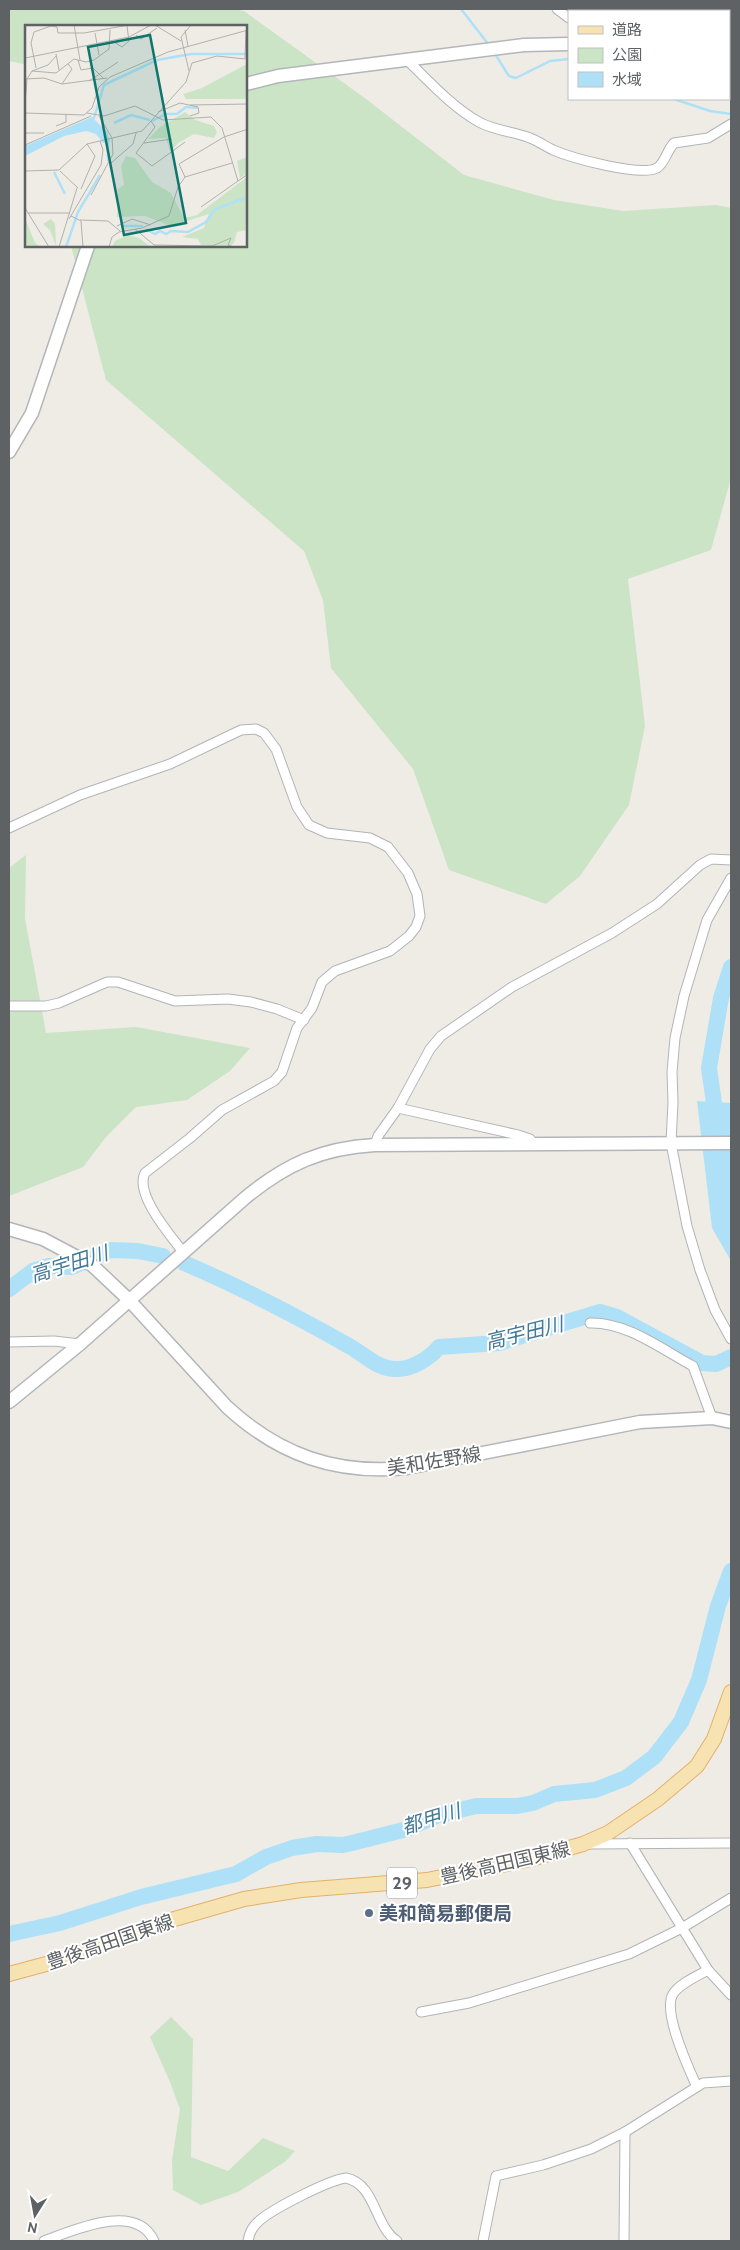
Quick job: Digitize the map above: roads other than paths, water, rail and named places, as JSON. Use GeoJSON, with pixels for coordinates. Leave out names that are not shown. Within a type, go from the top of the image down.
{"type":"FeatureCollection","features":[{"type":"Feature","properties":{"kind":"main road","name":"豊後高田国東線"},"geometry":{"type":"LineString","coordinates":[[9,1974],[61,1960],[164,1922],[244,1899],[286,1892],[434,1879],[531,1859],[583,1844],[608,1833],[658,1799],[697,1766],[714,1739],[731,1692]]}},
{"type":"Feature","properties":{"kind":"street"},"geometry":{"type":"LineString","coordinates":[[556,9],[568,17]]}},
{"type":"Feature","properties":{"kind":"street"},"geometry":{"type":"LineString","coordinates":[[248,84],[278,76],[493,49],[545,44],[568,44]]}},
{"type":"Feature","properties":{"kind":"street"},"geometry":{"type":"LineString","coordinates":[[407,60],[457,107],[478,122],[492,128],[530,138],[568,155],[616,168],[648,170],[656,168],[661,164],[674,143],[708,138],[731,124]]}},
{"type":"Feature","properties":{"kind":"street"},"geometry":{"type":"LineString","coordinates":[[9,452],[32,413],[87,248]]}},
{"type":"Feature","properties":{"kind":"street"},"geometry":{"type":"LineString","coordinates":[[9,828],[80,795],[170,764],[241,730],[256,729],[264,733],[276,749],[297,807],[309,825],[327,833],[370,838],[388,847],[408,873],[420,906],[420,916],[416,927],[400,944],[377,958],[328,975],[322,982],[312,1008],[297,1028],[282,1072],[274,1080],[222,1110],[143,1176],[142,1186],[147,1199],[182,1252]]}},
{"type":"Feature","properties":{"kind":"street"},"geometry":{"type":"LineString","coordinates":[[375,1145],[378,1136],[398,1108],[430,1049],[441,1036],[512,988],[612,933],[656,904],[700,865],[710,859],[731,860]]}},
{"type":"Feature","properties":{"kind":"street"},"geometry":{"type":"LineString","coordinates":[[731,878],[707,920],[684,996],[675,1038],[673,1064],[674,1143],[687,1226],[714,1310],[731,1339]]}},
{"type":"Feature","properties":{"kind":"street"},"geometry":{"type":"LineString","coordinates":[[9,1006],[46,1006],[59,1003],[107,982],[118,982],[175,1001],[228,999],[251,1002],[304,1020]]}},
{"type":"Feature","properties":{"kind":"street"},"geometry":{"type":"LineString","coordinates":[[398,1108],[524,1137],[533,1144]]}},
{"type":"Feature","properties":{"kind":"street"},"geometry":{"type":"LineString","coordinates":[[9,1402],[80,1344],[245,1198],[283,1170],[327,1151],[375,1145],[731,1142]]}},
{"type":"Feature","properties":{"kind":"street","name":"美和佐野線"},"geometry":{"type":"LineString","coordinates":[[9,1229],[43,1239],[92,1265],[129,1300],[243,1421],[278,1444],[331,1465],[371,1470],[407,1468],[640,1422],[712,1418],[731,1422]]}},
{"type":"Feature","properties":{"kind":"street"},"geometry":{"type":"LineString","coordinates":[[590,1323],[603,1323],[628,1331],[693,1366],[712,1418]]}},
{"type":"Feature","properties":{"kind":"street"},"geometry":{"type":"LineString","coordinates":[[9,1342],[54,1341],[80,1344]]}},
{"type":"Feature","properties":{"kind":"street"},"geometry":{"type":"LineString","coordinates":[[630,1843],[708,1970],[731,1995]]}},
{"type":"Feature","properties":{"kind":"street"},"geometry":{"type":"LineString","coordinates":[[583,1844],[731,1843]]}},
{"type":"Feature","properties":{"kind":"street"},"geometry":{"type":"LineString","coordinates":[[421,2012],[469,2003],[629,1954],[682,1928],[731,1898]]}},
{"type":"Feature","properties":{"kind":"street"},"geometry":{"type":"LineString","coordinates":[[697,2087],[676,2032],[672,2017],[671,2000],[673,1994],[679,1988],[708,1970]]}},
{"type":"Feature","properties":{"kind":"street"},"geometry":{"type":"LineString","coordinates":[[483,2241],[496,2176],[571,2157],[625,2132],[703,2083],[731,2080]]}},
{"type":"Feature","properties":{"kind":"street"},"geometry":{"type":"LineString","coordinates":[[624,2241],[625,2132]]}},
{"type":"Feature","properties":{"kind":"street"},"geometry":{"type":"LineString","coordinates":[[248,2241],[256,2223],[266,2216],[297,2198],[346,2178],[358,2182],[365,2190],[389,2236],[397,2241]]}},
{"type":"Feature","properties":{"kind":"street"},"geometry":{"type":"LineString","coordinates":[[44,2241],[92,2224],[112,2220],[141,2227],[146,2230],[154,2241]]}},
{"type":"Feature","properties":{"kind":"water"},"geometry":{"type":"Polygon","coordinates":[[[697,1101],[731,1103],[731,1261],[712,1228],[697,1101]]]}},
{"type":"Feature","properties":{"kind":"waterway"},"geometry":{"type":"LineString","coordinates":[[461,9],[489,45]]}},
{"type":"Feature","properties":{"kind":"waterway"},"geometry":{"type":"LineString","coordinates":[[495,54],[509,76],[516,78],[550,61],[568,59]]}},
{"type":"Feature","properties":{"kind":"waterway"},"geometry":{"type":"LineString","coordinates":[[677,100],[710,111],[731,114]]}},
{"type":"Feature","properties":{"kind":"waterway"},"geometry":{"type":"LineString","coordinates":[[717,1124],[709,1068],[721,998],[731,967]]}},
{"type":"Feature","properties":{"kind":"waterway","name":"高宇田川"},"geometry":{"type":"LineString","coordinates":[[9,1289],[33,1271],[49,1266],[72,1267],[111,1250],[138,1251],[163,1256]]}},
{"type":"Feature","properties":{"kind":"waterway","name":"高宇田川"},"geometry":{"type":"LineString","coordinates":[[184,1263],[268,1302],[349,1346],[383,1367],[408,1368],[431,1355],[439,1347],[499,1343],[600,1312],[617,1317],[702,1363],[716,1364],[731,1357]]}},
{"type":"Feature","properties":{"kind":"waterway","name":"都甲川"},"geometry":{"type":"LineString","coordinates":[[9,1934],[60,1923],[141,1897],[236,1874],[266,1857],[292,1848],[317,1844],[343,1845],[407,1829],[436,1816],[476,1806],[517,1806],[533,1803],[554,1794],[595,1790],[626,1778],[654,1757],[681,1722],[699,1680],[718,1606],[731,1571]]}},
{"type":"Feature","properties":{"kind":"place","name":"美和簡易郵便局"},"geometry":{"type":"Point","coordinates":[369,1913]}}]}
